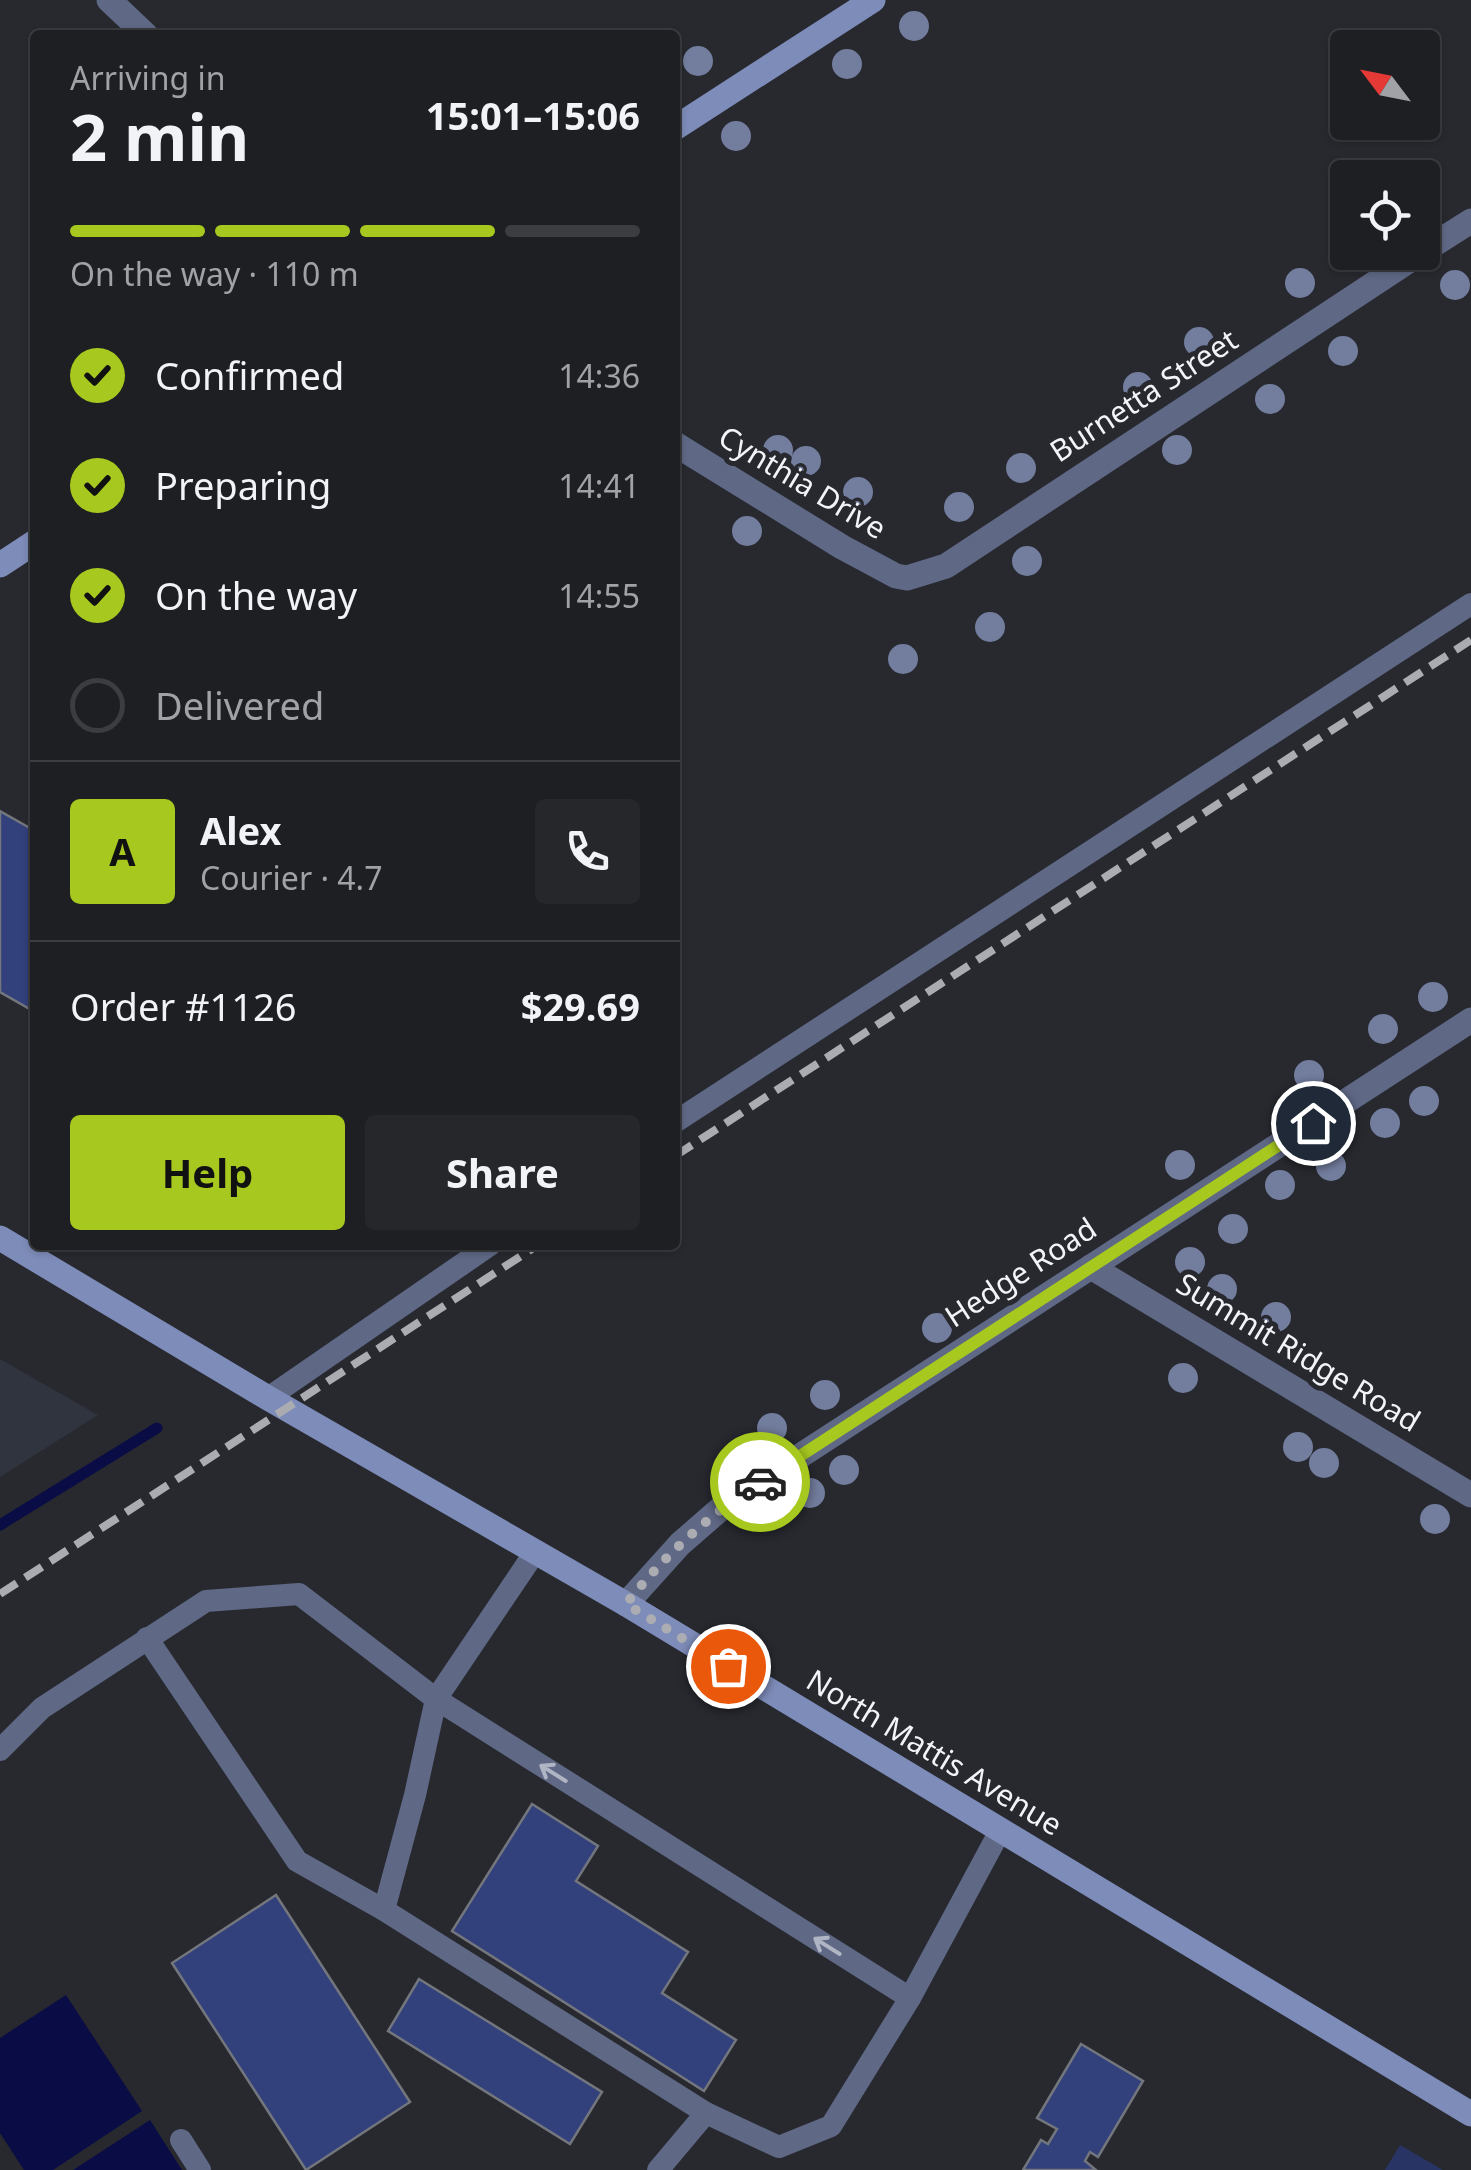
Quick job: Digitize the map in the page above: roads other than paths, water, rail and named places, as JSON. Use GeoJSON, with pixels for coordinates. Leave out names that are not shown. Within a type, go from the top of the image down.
{"type":"FeatureCollection","features":[{"type":"Feature","properties":{"kind":"main road"},"geometry":{"type":"LineString","coordinates":[[680,125],[873,0]]}},
{"type":"Feature","properties":{"kind":"main road"},"geometry":{"type":"LineString","coordinates":[[0,565],[30,545]]}},
{"type":"Feature","properties":{"kind":"main road","name":"North Mattis Avenue"},"geometry":{"type":"LineString","coordinates":[[0,1238],[626,1604],[1471,2114]]}},
{"type":"Feature","properties":{"kind":"street"},"geometry":{"type":"LineString","coordinates":[[109,0],[141,30]]}},
{"type":"Feature","properties":{"kind":"street","name":"Burnetta Street"},"geometry":{"type":"LineString","coordinates":[[1440,241],[1471,221]]}},
{"type":"Feature","properties":{"kind":"street","name":"Burnetta Street"},"geometry":{"type":"LineString","coordinates":[[896,576],[907,578],[946,566],[1395,270]]}},
{"type":"Feature","properties":{"kind":"street","name":"Cynthia Drive"},"geometry":{"type":"LineString","coordinates":[[680,447],[896,576]]}},
{"type":"Feature","properties":{"kind":"street","name":"Hedge Road"},"geometry":{"type":"LineString","coordinates":[[626,1604],[680,1544],[726,1504],[1471,1020]]}},
{"type":"Feature","properties":{"kind":"street","name":"Summit Ridge Road"},"geometry":{"type":"LineString","coordinates":[[1091,1266],[1471,1495]]}},
{"type":"Feature","properties":{"kind":"lane"},"geometry":{"type":"LineString","coordinates":[[680,1119],[1471,604]]}},
{"type":"Feature","properties":{"kind":"lane"},"geometry":{"type":"LineString","coordinates":[[268,1398],[483,1250]]}},
{"type":"Feature","properties":{"kind":"lane"},"geometry":{"type":"LineString","coordinates":[[384,1910],[436,1699],[536,1552]]}},
{"type":"Feature","properties":{"kind":"lane"},"geometry":{"type":"LineString","coordinates":[[0,1750],[42,1708],[206,1601],[299,1594],[436,1699],[910,1998]]}},
{"type":"Feature","properties":{"kind":"lane"},"geometry":{"type":"LineString","coordinates":[[147,1638],[297,1860],[384,1910],[706,2113],[778,2148],[831,2126],[910,1998],[1000,1831]]}},
{"type":"Feature","properties":{"kind":"lane"},"geometry":{"type":"LineString","coordinates":[[658,2170],[706,2113]]}},
{"type":"Feature","properties":{"kind":"lane"},"geometry":{"type":"LineString","coordinates":[[182,2140],[200,2170]]}},
{"type":"Feature","properties":{"kind":"waterway"},"geometry":{"type":"LineString","coordinates":[[0,1525],[157,1428]]}},
{"type":"Feature","properties":{"kind":"railway"},"geometry":{"type":"LineString","coordinates":[[680,1153],[1471,640]]}},
{"type":"Feature","properties":{"kind":"railway"},"geometry":{"type":"LineString","coordinates":[[0,1594],[530,1250]]}}]}
